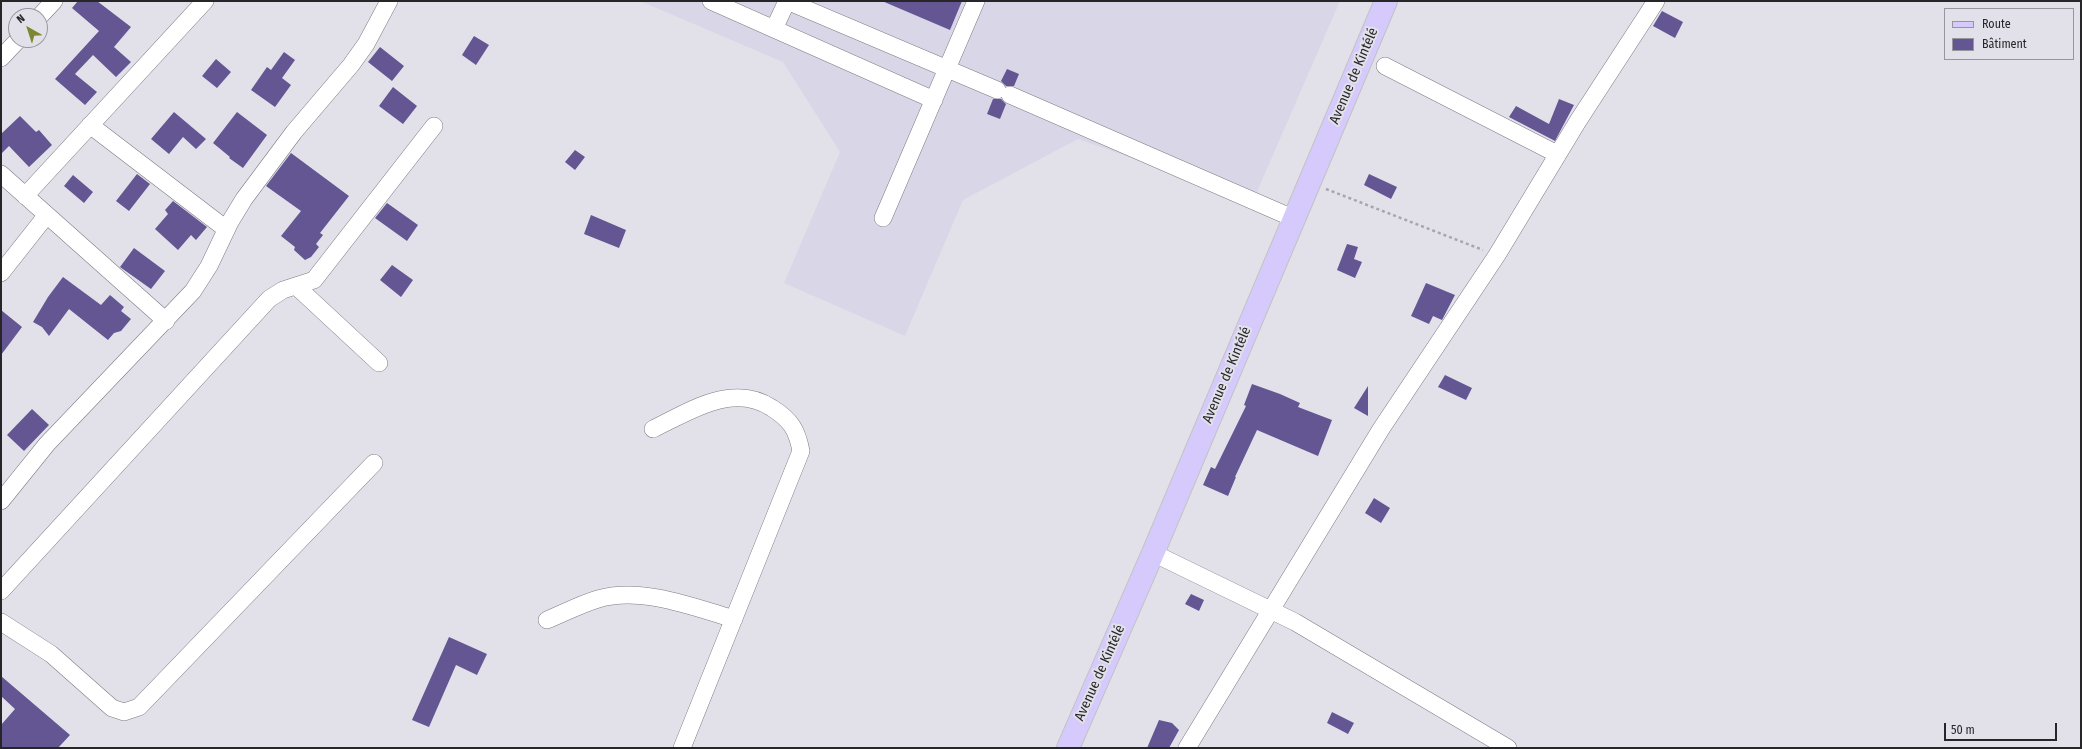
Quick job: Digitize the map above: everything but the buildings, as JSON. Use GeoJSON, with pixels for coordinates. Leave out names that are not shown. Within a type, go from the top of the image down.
{"type":"FeatureCollection","features":[{"type":"Feature","properties":{"kind":"main road","name":"Avenue de Kintélé"},"geometry":{"type":"LineString","coordinates":[[1068,748],[1153,553],[1229,368],[1295,219],[1386,1]]}},
{"type":"Feature","properties":{"kind":"street"},"geometry":{"type":"LineString","coordinates":[[25,196],[205,1]]}},
{"type":"Feature","properties":{"kind":"street"},"geometry":{"type":"LineString","coordinates":[[711,1],[934,100]]}},
{"type":"Feature","properties":{"kind":"street"},"geometry":{"type":"LineString","coordinates":[[774,29],[787,1],[1004,92],[1295,219]]}},
{"type":"Feature","properties":{"kind":"street"},"geometry":{"type":"LineString","coordinates":[[883,218],[976,1]]}},
{"type":"Feature","properties":{"kind":"street"},"geometry":{"type":"LineString","coordinates":[[1187,748],[1381,429],[1497,255],[1557,154],[1656,1]]}},
{"type":"Feature","properties":{"kind":"street"},"geometry":{"type":"LineString","coordinates":[[1,501],[47,444],[193,291],[209,266],[226,229],[244,199],[294,132],[351,65],[366,44],[385,2]]}},
{"type":"Feature","properties":{"kind":"street"},"geometry":{"type":"LineString","coordinates":[[1,58],[10,48]]}},
{"type":"Feature","properties":{"kind":"street"},"geometry":{"type":"LineString","coordinates":[[1385,66],[1557,154]]}},
{"type":"Feature","properties":{"kind":"street"},"geometry":{"type":"LineString","coordinates":[[90,125],[226,229]]}},
{"type":"Feature","properties":{"kind":"street"},"geometry":{"type":"LineString","coordinates":[[1,592],[269,299],[282,290],[314,280],[434,126]]}},
{"type":"Feature","properties":{"kind":"street"},"geometry":{"type":"LineString","coordinates":[[1,174],[46,216],[166,321]]}},
{"type":"Feature","properties":{"kind":"street"},"geometry":{"type":"LineString","coordinates":[[1,273],[46,216]]}},
{"type":"Feature","properties":{"kind":"street"},"geometry":{"type":"LineString","coordinates":[[296,286],[379,364]]}},
{"type":"Feature","properties":{"kind":"street"},"geometry":{"type":"LineString","coordinates":[[653,429],[710,402],[730,397],[748,397],[766,404],[783,414],[797,433],[801,452],[682,748]]}},
{"type":"Feature","properties":{"kind":"street"},"geometry":{"type":"LineString","coordinates":[[1,622],[51,654],[112,708],[124,712],[139,707],[374,463]]}},
{"type":"Feature","properties":{"kind":"street"},"geometry":{"type":"LineString","coordinates":[[1153,553],[1295,622],[1508,748]]}},
{"type":"Feature","properties":{"kind":"street"},"geometry":{"type":"LineString","coordinates":[[547,620],[599,599],[617,595],[636,595],[669,600],[734,619]]}},
{"type":"Feature","properties":{"kind":"path"},"geometry":{"type":"LineString","coordinates":[[1310,182],[1497,255]]}},
{"type":"Feature","properties":{"kind":"shaded area"},"geometry":{"type":"Polygon","coordinates":[[[640,1],[1340,1],[1253,201],[1078,139],[963,200],[905,336],[784,283],[840,152],[783,62],[640,1]]]}}]}
